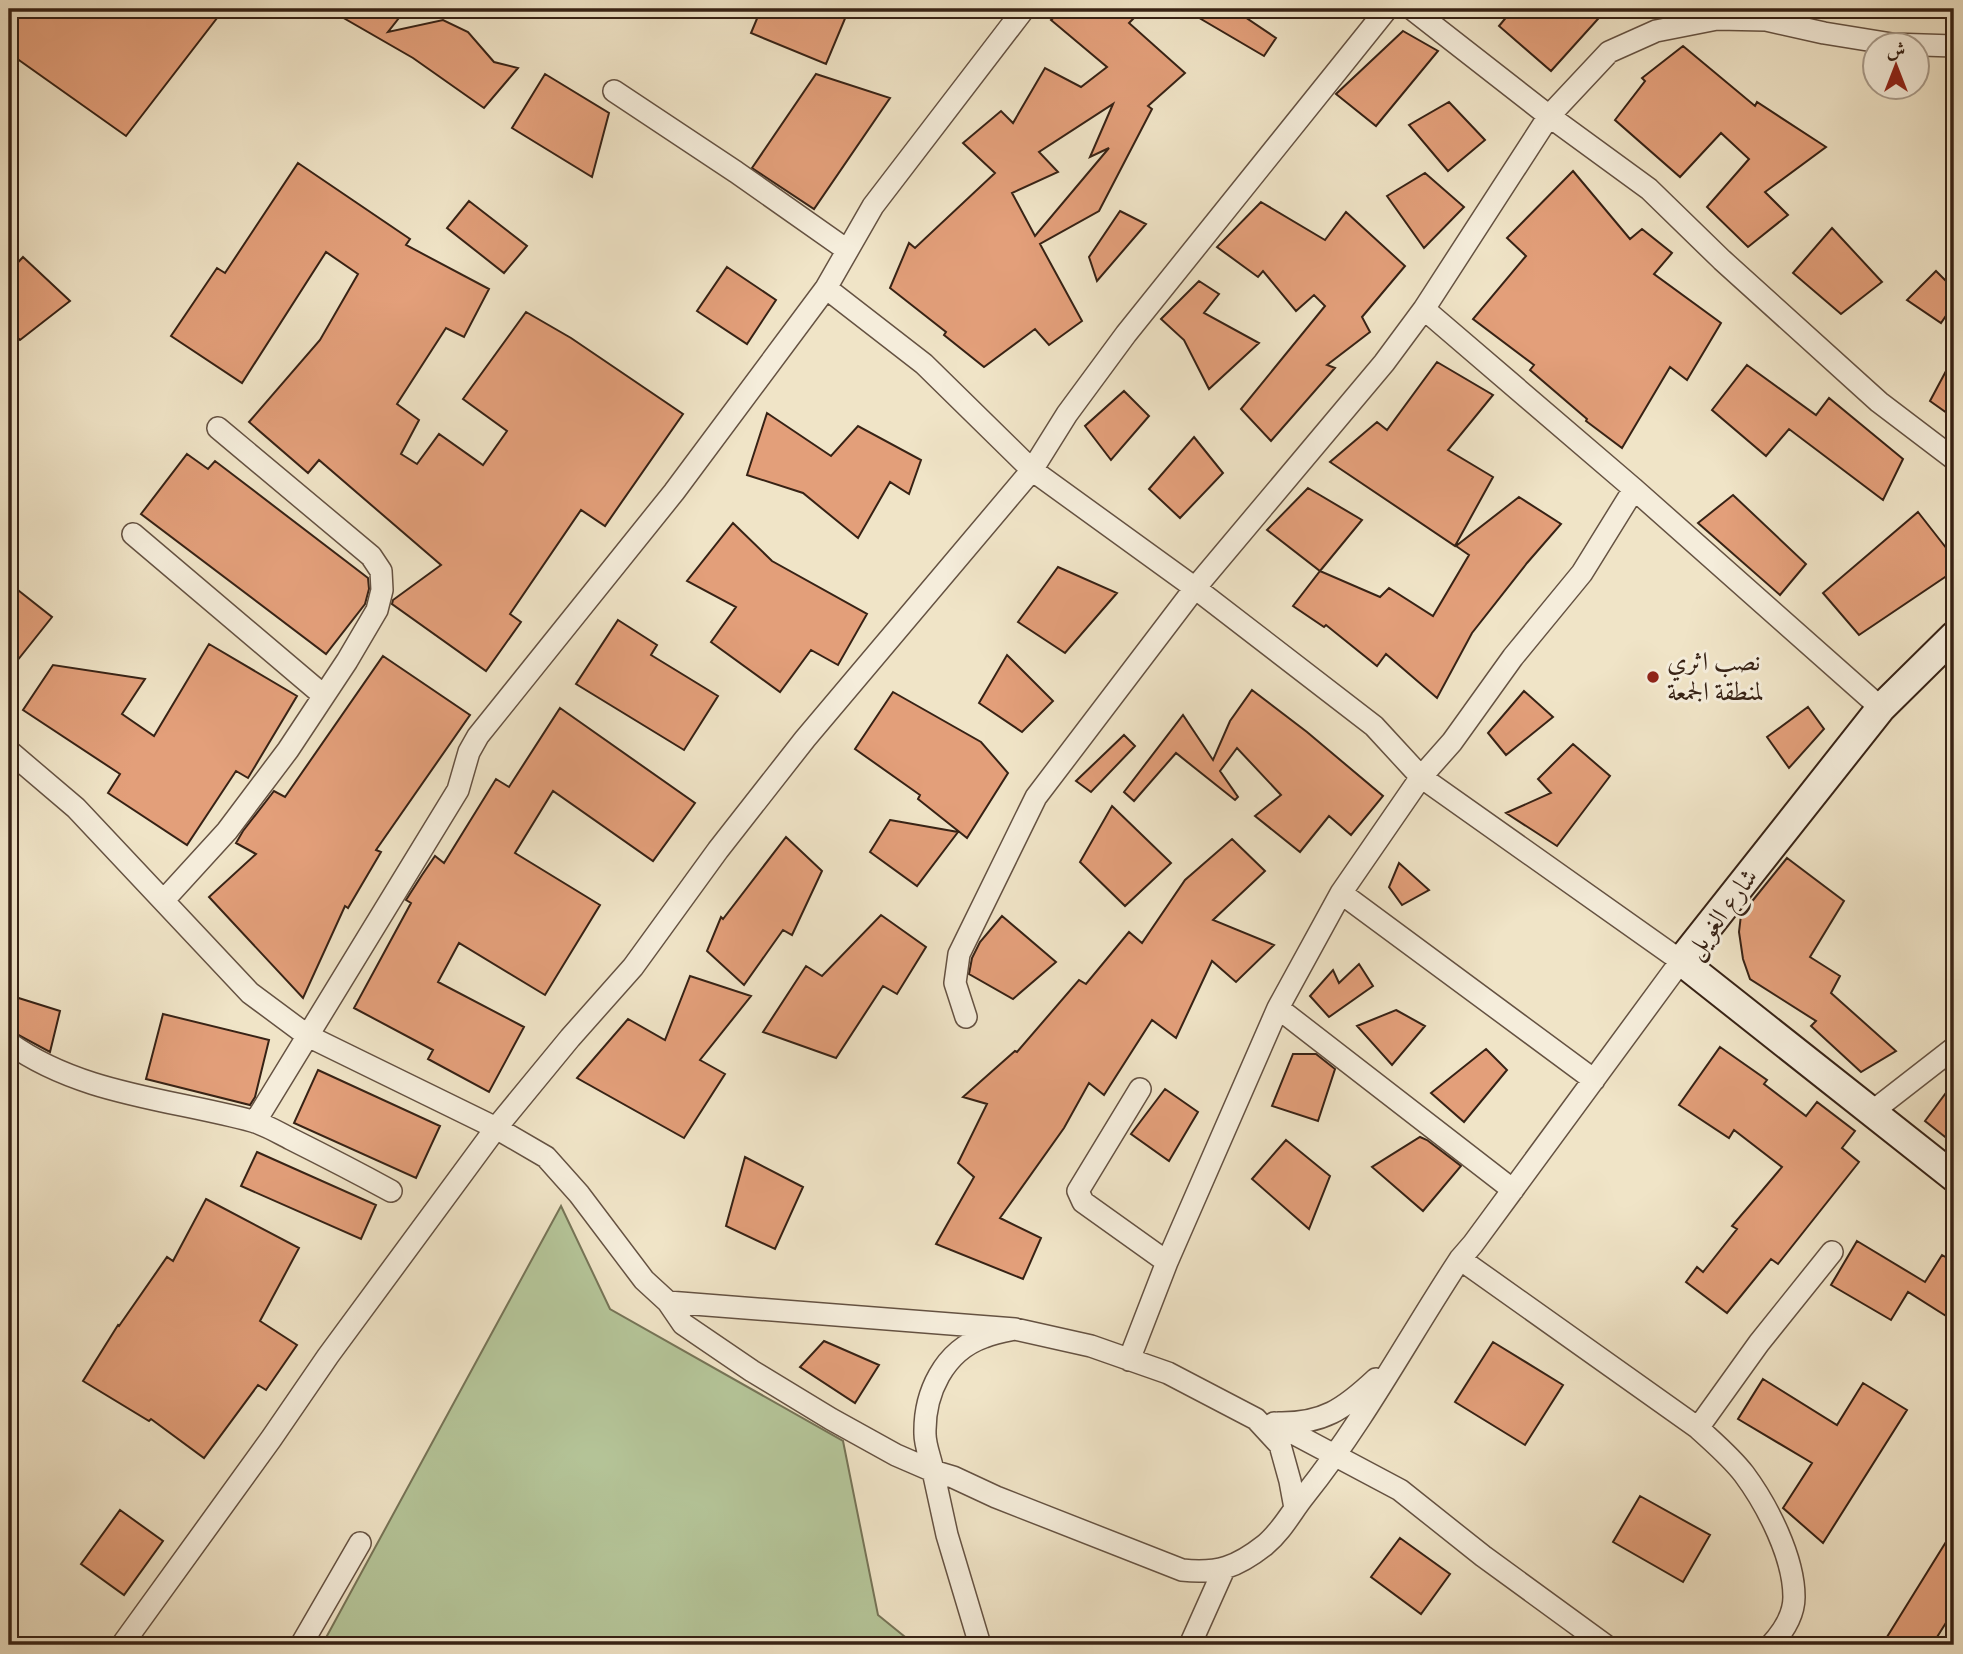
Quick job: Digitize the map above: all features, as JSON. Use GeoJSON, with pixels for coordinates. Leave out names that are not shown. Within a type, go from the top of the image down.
{"type":"FeatureCollection","features":[{"type":"Feature","properties":{"kind":"street"},"geometry":{"type":"LineString","coordinates":[[255,1122],[458,790],[469,751],[478,736],[674,492],[826,288],[873,206],[1024,9]]}},
{"type":"Feature","properties":{"kind":"street"},"geometry":{"type":"LineString","coordinates":[[121,1645],[328,1356],[496,1128],[570,1038],[634,967],[718,850],[806,739],[1032,470],[1067,414],[1126,334],[1387,9]]}},
{"type":"Feature","properties":{"kind":"street"},"geometry":{"type":"LineString","coordinates":[[1412,9],[1549,116],[1649,189],[1721,260],[1879,402],[1954,459]]}},
{"type":"Feature","properties":{"kind":"street"},"geometry":{"type":"LineString","coordinates":[[966,1017],[956,984],[959,954],[1036,797],[1195,589],[1384,363],[1424,309],[1549,116],[1609,52],[1656,31],[1717,19],[1766,20],[1892,44],[1954,46]]}},
{"type":"Feature","properties":{"kind":"street"},"geometry":{"type":"LineString","coordinates":[[614,91],[847,250]]}},
{"type":"Feature","properties":{"kind":"street"},"geometry":{"type":"LineString","coordinates":[[9,751],[76,808],[250,993],[307,1036],[496,1128],[546,1157],[579,1194],[644,1280],[668,1302],[682,1324],[752,1371],[896,1455],[1182,1570],[1213,1572],[1224,1569],[1266,1544],[1282,1528],[1337,1455],[1460,1259],[1681,961],[1420,777],[1374,726],[1195,589],[1032,470],[924,365],[826,288]]}},
{"type":"Feature","properties":{"kind":"street"},"geometry":{"type":"LineString","coordinates":[[1424,309],[1634,489],[1881,708]]}},
{"type":"Feature","properties":{"kind":"street"},"geometry":{"type":"LineString","coordinates":[[164,900],[227,831],[288,750],[377,610],[382,590],[381,571],[371,556],[218,428]]}},
{"type":"Feature","properties":{"kind":"street"},"geometry":{"type":"LineString","coordinates":[[1129,1360],[1167,1262],[1278,1008],[1341,894],[1420,777],[1452,742],[1513,657],[1582,573],[1634,489]]}},
{"type":"Feature","properties":{"kind":"street"},"geometry":{"type":"LineString","coordinates":[[133,534],[324,695]]}},
{"type":"Feature","properties":{"kind":"street","name":"شارع الغويل"},"geometry":{"type":"LineString","coordinates":[[1954,636],[1881,708],[1681,961],[1954,1177]]}},
{"type":"Feature","properties":{"kind":"street"},"geometry":{"type":"LineString","coordinates":[[1341,894],[1594,1080]]}},
{"type":"Feature","properties":{"kind":"street"},"geometry":{"type":"LineString","coordinates":[[1278,1008],[1513,1190]]}},
{"type":"Feature","properties":{"kind":"street"},"geometry":{"type":"LineString","coordinates":[[9,1043],[33,1060],[77,1079],[121,1092],[255,1122],[339,1162],[391,1191]]}},
{"type":"Feature","properties":{"kind":"street"},"geometry":{"type":"LineString","coordinates":[[1873,1111],[1954,1048]]}},
{"type":"Feature","properties":{"kind":"street"},"geometry":{"type":"LineString","coordinates":[[1140,1088],[1078,1191],[1083,1202],[1167,1262]]}},
{"type":"Feature","properties":{"kind":"street"},"geometry":{"type":"LineString","coordinates":[[1698,1428],[1759,1343],[1832,1252]]}},
{"type":"Feature","properties":{"kind":"street"},"geometry":{"type":"LineString","coordinates":[[1460,1259],[1698,1428],[1742,1471],[1767,1507],[1779,1536],[1794,1599],[1784,1630],[1771,1645]]}},
{"type":"Feature","properties":{"kind":"street"},"geometry":{"type":"LineString","coordinates":[[668,1302],[1016,1329],[1091,1346],[1168,1373],[1337,1455],[1400,1490],[1483,1556],[1605,1645]]}},
{"type":"Feature","properties":{"kind":"street"},"geometry":{"type":"LineString","coordinates":[[980,1645],[947,1535],[925,1435],[930,1395],[939,1375],[964,1346],[984,1337],[1016,1329]]}},
{"type":"Feature","properties":{"kind":"street"},"geometry":{"type":"LineString","coordinates":[[1265,1421],[1310,1421],[1341,1410],[1393,1367]]}},
{"type":"Feature","properties":{"kind":"street"},"geometry":{"type":"LineString","coordinates":[[1265,1421],[1280,1446],[1295,1508]]}},
{"type":"Feature","properties":{"kind":"street"},"geometry":{"type":"LineString","coordinates":[[301,1645],[360,1543]]}},
{"type":"Feature","properties":{"kind":"street"},"geometry":{"type":"LineString","coordinates":[[1190,1645],[1224,1569]]}},
{"type":"Feature","properties":{"kind":"green space"},"geometry":{"type":"Polygon","coordinates":[[[561,1206],[610,1309],[843,1441],[878,1615],[915,1645],[322,1645],[561,1206]]]}},
{"type":"Feature","properties":{"kind":"building"},"geometry":{"type":"Polygon","coordinates":[[[9,9],[224,9],[126,136],[9,53],[9,9]]]}},
{"type":"Feature","properties":{"kind":"building"},"geometry":{"type":"Polygon","coordinates":[[[328,9],[406,9],[388,32],[443,20],[468,32],[494,62],[518,68],[484,108],[413,58],[328,9]]]}},
{"type":"Feature","properties":{"kind":"building"},"geometry":{"type":"Polygon","coordinates":[[[761,9],[849,9],[826,64],[751,33],[761,9]]]}},
{"type":"Feature","properties":{"kind":"building"},"geometry":{"type":"Polygon","coordinates":[[[1063,9],[1117,9],[1134,18],[1129,23],[1185,73],[1148,106],[1152,109],[1099,211],[1040,244],[1082,321],[1049,345],[1035,329],[984,367],[944,335],[946,332],[890,288],[909,243],[915,248],[995,173],[963,143],[1001,111],[1013,123],[1045,68],[1081,87],[1107,67],[1051,20],[1063,9]],[[1113,104],[1039,152],[1058,172],[1012,193],[1035,236],[1109,148],[1090,157],[1113,104]]]}},
{"type":"Feature","properties":{"kind":"building"},"geometry":{"type":"Polygon","coordinates":[[[1184,9],[1233,9],[1276,38],[1264,56],[1184,9]]]}},
{"type":"Feature","properties":{"kind":"building"},"geometry":{"type":"Polygon","coordinates":[[[1513,9],[1607,9],[1551,71],[1499,26],[1513,9]]]}},
{"type":"Feature","properties":{"kind":"building"},"geometry":{"type":"Polygon","coordinates":[[[1403,31],[1438,51],[1376,126],[1336,94],[1403,31]]]}},
{"type":"Feature","properties":{"kind":"building"},"geometry":{"type":"Polygon","coordinates":[[[1683,46],[1755,106],[1757,102],[1826,147],[1765,192],[1788,215],[1748,247],[1707,207],[1749,159],[1721,133],[1680,177],[1615,120],[1645,81],[1642,78],[1683,46]]]}},
{"type":"Feature","properties":{"kind":"building"},"geometry":{"type":"Polygon","coordinates":[[[545,74],[609,113],[592,177],[512,128],[545,74]]]}},
{"type":"Feature","properties":{"kind":"building"},"geometry":{"type":"Polygon","coordinates":[[[816,74],[890,98],[814,209],[752,168],[816,74]]]}},
{"type":"Feature","properties":{"kind":"building"},"geometry":{"type":"Polygon","coordinates":[[[1449,102],[1485,140],[1448,171],[1409,125],[1449,102]]]}},
{"type":"Feature","properties":{"kind":"building"},"geometry":{"type":"Polygon","coordinates":[[[298,163],[410,239],[406,245],[489,289],[464,337],[446,328],[397,404],[419,420],[401,454],[417,464],[439,434],[483,465],[507,431],[463,399],[526,312],[571,338],[683,414],[605,526],[581,510],[510,614],[521,622],[486,671],[392,604],[393,600],[441,565],[319,460],[308,473],[249,422],[320,340],[358,274],[326,252],[242,383],[171,336],[217,268],[225,273],[298,163]]]}},
{"type":"Feature","properties":{"kind":"building"},"geometry":{"type":"Polygon","coordinates":[[[1573,171],[1630,239],[1642,229],[1672,253],[1654,274],[1721,323],[1687,380],[1670,367],[1622,448],[1586,421],[1587,419],[1530,370],[1534,365],[1473,319],[1526,256],[1507,238],[1573,171]]]}},
{"type":"Feature","properties":{"kind":"building"},"geometry":{"type":"Polygon","coordinates":[[[1425,173],[1464,207],[1424,248],[1387,196],[1425,173]]]}},
{"type":"Feature","properties":{"kind":"building"},"geometry":{"type":"Polygon","coordinates":[[[469,201],[527,246],[504,273],[447,228],[469,201]]]}},
{"type":"Feature","properties":{"kind":"building"},"geometry":{"type":"Polygon","coordinates":[[[1261,202],[1325,240],[1346,212],[1405,266],[1362,317],[1370,332],[1327,365],[1335,368],[1271,441],[1241,409],[1325,306],[1314,295],[1296,311],[1263,271],[1258,277],[1217,247],[1261,202]]]}},
{"type":"Feature","properties":{"kind":"building"},"geometry":{"type":"Polygon","coordinates":[[[1120,211],[1146,224],[1097,281],[1089,257],[1120,211]]]}},
{"type":"Feature","properties":{"kind":"building"},"geometry":{"type":"Polygon","coordinates":[[[1832,228],[1882,282],[1841,314],[1793,273],[1832,228]]]}},
{"type":"Feature","properties":{"kind":"building"},"geometry":{"type":"Polygon","coordinates":[[[23,257],[70,301],[20,340],[9,330],[9,272],[23,257]]]}},
{"type":"Feature","properties":{"kind":"building"},"geometry":{"type":"Polygon","coordinates":[[[727,267],[776,300],[747,344],[697,311],[727,267]]]}},
{"type":"Feature","properties":{"kind":"building"},"geometry":{"type":"Polygon","coordinates":[[[1936,271],[1954,289],[1954,304],[1941,323],[1907,300],[1936,271]]]}},
{"type":"Feature","properties":{"kind":"building"},"geometry":{"type":"Polygon","coordinates":[[[1199,281],[1219,294],[1204,313],[1259,343],[1209,389],[1184,340],[1161,319],[1199,281]]]}},
{"type":"Feature","properties":{"kind":"building"},"geometry":{"type":"Polygon","coordinates":[[[1954,356],[1954,418],[1930,401],[1954,356]]]}},
{"type":"Feature","properties":{"kind":"building"},"geometry":{"type":"Polygon","coordinates":[[[1437,362],[1493,395],[1448,450],[1493,477],[1455,546],[1330,462],[1377,422],[1387,430],[1437,362]]]}},
{"type":"Feature","properties":{"kind":"building"},"geometry":{"type":"Polygon","coordinates":[[[1747,365],[1816,415],[1829,398],[1903,459],[1883,500],[1789,429],[1766,456],[1712,410],[1747,365]]]}},
{"type":"Feature","properties":{"kind":"building"},"geometry":{"type":"Polygon","coordinates":[[[1124,391],[1149,416],[1111,460],[1085,426],[1124,391]]]}},
{"type":"Feature","properties":{"kind":"building"},"geometry":{"type":"Polygon","coordinates":[[[767,413],[831,456],[858,426],[921,460],[909,494],[890,482],[858,538],[803,493],[747,475],[767,413]]]}},
{"type":"Feature","properties":{"kind":"building"},"geometry":{"type":"Polygon","coordinates":[[[1194,437],[1223,473],[1180,518],[1149,489],[1194,437]]]}},
{"type":"Feature","properties":{"kind":"building"},"geometry":{"type":"Polygon","coordinates":[[[187,454],[208,469],[215,461],[368,578],[369,589],[365,604],[326,654],[141,514],[187,454]]]}},
{"type":"Feature","properties":{"kind":"building"},"geometry":{"type":"Polygon","coordinates":[[[1308,488],[1362,520],[1320,571],[1267,530],[1308,488]]]}},
{"type":"Feature","properties":{"kind":"building"},"geometry":{"type":"Polygon","coordinates":[[[1733,495],[1806,564],[1780,595],[1698,523],[1733,495]]]}},
{"type":"Feature","properties":{"kind":"building"},"geometry":{"type":"Polygon","coordinates":[[[1519,497],[1561,524],[1472,633],[1437,698],[1386,654],[1377,666],[1326,625],[1324,627],[1293,606],[1320,571],[1380,597],[1389,588],[1433,616],[1469,555],[1456,546],[1519,497]]]}},
{"type":"Feature","properties":{"kind":"building"},"geometry":{"type":"Polygon","coordinates":[[[1918,512],[1954,558],[1954,571],[1859,635],[1823,593],[1918,512]]]}},
{"type":"Feature","properties":{"kind":"building"},"geometry":{"type":"Polygon","coordinates":[[[733,523],[772,561],[867,614],[838,665],[811,650],[780,692],[711,642],[736,607],[687,581],[733,523]]]}},
{"type":"Feature","properties":{"kind":"building"},"geometry":{"type":"Polygon","coordinates":[[[1058,567],[1117,593],[1065,653],[1018,622],[1058,567]]]}},
{"type":"Feature","properties":{"kind":"building"},"geometry":{"type":"Polygon","coordinates":[[[9,583],[52,617],[9,671],[9,583]]]}},
{"type":"Feature","properties":{"kind":"building"},"geometry":{"type":"Polygon","coordinates":[[[618,620],[657,645],[651,655],[718,696],[684,750],[576,684],[618,620]]]}},
{"type":"Feature","properties":{"kind":"building"},"geometry":{"type":"Polygon","coordinates":[[[209,644],[297,696],[248,778],[236,771],[187,845],[108,793],[120,774],[23,710],[53,665],[145,679],[122,714],[154,736],[209,644]]]}},
{"type":"Feature","properties":{"kind":"building"},"geometry":{"type":"Polygon","coordinates":[[[1007,655],[1053,701],[1022,732],[979,703],[1007,655]]]}},
{"type":"Feature","properties":{"kind":"building"},"geometry":{"type":"Polygon","coordinates":[[[383,656],[470,715],[376,850],[381,852],[348,908],[345,906],[303,998],[209,897],[256,854],[236,843],[243,831],[274,791],[285,797],[383,656]]]}},
{"type":"Feature","properties":{"kind":"building"},"geometry":{"type":"Polygon","coordinates":[[[1252,690],[1383,796],[1351,835],[1329,816],[1300,852],[1255,816],[1281,795],[1237,748],[1220,771],[1238,797],[1235,800],[1176,753],[1134,801],[1124,792],[1183,715],[1213,760],[1230,721],[1252,690]]]}},
{"type":"Feature","properties":{"kind":"building"},"geometry":{"type":"Polygon","coordinates":[[[1524,691],[1553,717],[1506,755],[1488,733],[1524,691]]]}},
{"type":"Feature","properties":{"kind":"building"},"geometry":{"type":"Polygon","coordinates":[[[893,692],[981,742],[1008,773],[967,838],[918,799],[920,795],[855,749],[893,692]]]}},
{"type":"Feature","properties":{"kind":"building"},"geometry":{"type":"Polygon","coordinates":[[[1808,707],[1824,729],[1789,768],[1767,737],[1808,707]]]}},
{"type":"Feature","properties":{"kind":"building"},"geometry":{"type":"Polygon","coordinates":[[[560,708],[695,803],[653,861],[553,791],[515,853],[600,905],[545,995],[459,943],[438,982],[524,1027],[489,1092],[428,1059],[433,1050],[354,1008],[411,903],[406,900],[435,856],[444,863],[496,779],[509,787],[560,708]]]}},
{"type":"Feature","properties":{"kind":"building"},"geometry":{"type":"Polygon","coordinates":[[[1124,735],[1135,746],[1091,792],[1076,781],[1124,735]]]}},
{"type":"Feature","properties":{"kind":"building"},"geometry":{"type":"Polygon","coordinates":[[[1573,744],[1610,776],[1557,846],[1506,813],[1551,793],[1538,779],[1573,744]]]}},
{"type":"Feature","properties":{"kind":"building"},"geometry":{"type":"Polygon","coordinates":[[[1112,806],[1171,863],[1125,906],[1080,862],[1112,806]]]}},
{"type":"Feature","properties":{"kind":"building"},"geometry":{"type":"Polygon","coordinates":[[[890,820],[958,832],[917,886],[870,852],[890,820]]]}},
{"type":"Feature","properties":{"kind":"building"},"geometry":{"type":"Polygon","coordinates":[[[786,837],[822,871],[792,935],[783,930],[744,985],[707,951],[721,917],[723,919],[786,837]]]}},
{"type":"Feature","properties":{"kind":"building"},"geometry":{"type":"Polygon","coordinates":[[[1232,839],[1265,871],[1213,920],[1274,945],[1236,982],[1212,961],[1176,1038],[1152,1020],[1104,1095],[1089,1083],[1064,1128],[1000,1218],[1041,1238],[1023,1279],[936,1244],[974,1177],[958,1163],[987,1104],[963,1097],[1017,1052],[1079,980],[1086,984],[1129,932],[1142,943],[1185,880],[1232,839]]]}},
{"type":"Feature","properties":{"kind":"building"},"geometry":{"type":"Polygon","coordinates":[[[1787,858],[1844,901],[1810,957],[1840,976],[1831,993],[1896,1051],[1861,1072],[1811,1026],[1816,1021],[1750,979],[1743,959],[1739,932],[1741,915],[1787,858]]]}},
{"type":"Feature","properties":{"kind":"building"},"geometry":{"type":"Polygon","coordinates":[[[1399,863],[1429,890],[1402,905],[1389,887],[1399,863]]]}},
{"type":"Feature","properties":{"kind":"building"},"geometry":{"type":"Polygon","coordinates":[[[881,915],[926,947],[897,994],[883,986],[836,1058],[763,1032],[806,966],[822,976],[881,915]]]}},
{"type":"Feature","properties":{"kind":"building"},"geometry":{"type":"Polygon","coordinates":[[[1002,916],[1056,962],[1013,999],[969,974],[972,958],[980,942],[1002,916]]]}},
{"type":"Feature","properties":{"kind":"building"},"geometry":{"type":"Polygon","coordinates":[[[1359,964],[1373,986],[1329,1017],[1310,996],[1333,970],[1339,983],[1359,964]]]}},
{"type":"Feature","properties":{"kind":"building"},"geometry":{"type":"Polygon","coordinates":[[[690,976],[751,996],[700,1060],[725,1074],[684,1138],[577,1078],[628,1019],[665,1040],[690,976]]]}},
{"type":"Feature","properties":{"kind":"building"},"geometry":{"type":"Polygon","coordinates":[[[9,995],[60,1011],[50,1052],[9,1030],[9,995]]]}},
{"type":"Feature","properties":{"kind":"building"},"geometry":{"type":"Polygon","coordinates":[[[1396,1010],[1425,1026],[1392,1065],[1357,1026],[1396,1010]]]}},
{"type":"Feature","properties":{"kind":"building"},"geometry":{"type":"Polygon","coordinates":[[[163,1014],[269,1040],[255,1097],[250,1105],[146,1079],[163,1014]]]}},
{"type":"Feature","properties":{"kind":"building"},"geometry":{"type":"Polygon","coordinates":[[[1720,1047],[1767,1080],[1764,1084],[1806,1116],[1817,1102],[1855,1131],[1842,1148],[1859,1162],[1778,1264],[1771,1259],[1727,1313],[1686,1282],[1697,1267],[1703,1272],[1737,1229],[1732,1226],[1782,1167],[1734,1130],[1729,1138],[1679,1105],[1720,1047]]]}},
{"type":"Feature","properties":{"kind":"building"},"geometry":{"type":"Polygon","coordinates":[[[1486,1049],[1507,1070],[1464,1122],[1431,1093],[1486,1049]]]}},
{"type":"Feature","properties":{"kind":"building"},"geometry":{"type":"Polygon","coordinates":[[[1293,1054],[1316,1054],[1335,1069],[1318,1121],[1272,1106],[1293,1054]]]}},
{"type":"Feature","properties":{"kind":"building"},"geometry":{"type":"Polygon","coordinates":[[[318,1070],[440,1126],[416,1178],[294,1123],[318,1070]]]}},
{"type":"Feature","properties":{"kind":"building"},"geometry":{"type":"Polygon","coordinates":[[[1954,1082],[1954,1144],[1925,1121],[1954,1082]]]}},
{"type":"Feature","properties":{"kind":"building"},"geometry":{"type":"Polygon","coordinates":[[[1165,1089],[1198,1112],[1169,1161],[1131,1134],[1165,1089]]]}},
{"type":"Feature","properties":{"kind":"building"},"geometry":{"type":"Polygon","coordinates":[[[1420,1137],[1461,1166],[1423,1211],[1372,1167],[1420,1137]]]}},
{"type":"Feature","properties":{"kind":"building"},"geometry":{"type":"Polygon","coordinates":[[[1286,1140],[1330,1176],[1309,1229],[1252,1179],[1286,1140]]]}},
{"type":"Feature","properties":{"kind":"building"},"geometry":{"type":"Polygon","coordinates":[[[257,1152],[376,1205],[361,1239],[241,1186],[257,1152]]]}},
{"type":"Feature","properties":{"kind":"building"},"geometry":{"type":"Polygon","coordinates":[[[745,1157],[803,1187],[775,1249],[726,1226],[745,1157]]]}},
{"type":"Feature","properties":{"kind":"building"},"geometry":{"type":"Polygon","coordinates":[[[206,1199],[299,1248],[260,1321],[297,1345],[266,1390],[258,1385],[204,1458],[151,1419],[149,1421],[83,1381],[118,1325],[167,1257],[173,1261],[206,1199]]]}},
{"type":"Feature","properties":{"kind":"building"},"geometry":{"type":"Polygon","coordinates":[[[1857,1241],[1925,1282],[1942,1255],[1954,1262],[1954,1321],[1908,1292],[1891,1320],[1831,1285],[1857,1241]]]}},
{"type":"Feature","properties":{"kind":"building"},"geometry":{"type":"Polygon","coordinates":[[[824,1341],[879,1365],[855,1403],[800,1367],[824,1341]]]}},
{"type":"Feature","properties":{"kind":"building"},"geometry":{"type":"Polygon","coordinates":[[[1493,1342],[1563,1385],[1525,1445],[1455,1402],[1493,1342]]]}},
{"type":"Feature","properties":{"kind":"building"},"geometry":{"type":"Polygon","coordinates":[[[1763,1379],[1837,1425],[1863,1383],[1907,1410],[1823,1543],[1783,1508],[1812,1463],[1738,1419],[1763,1379]]]}},
{"type":"Feature","properties":{"kind":"building"},"geometry":{"type":"Polygon","coordinates":[[[1640,1496],[1710,1535],[1683,1582],[1613,1542],[1640,1496]]]}},
{"type":"Feature","properties":{"kind":"building"},"geometry":{"type":"Polygon","coordinates":[[[120,1510],[163,1541],[124,1595],[81,1564],[120,1510]]]}},
{"type":"Feature","properties":{"kind":"building"},"geometry":{"type":"Polygon","coordinates":[[[1954,1529],[1954,1610],[1932,1645],[1882,1645],[1954,1529]]]}},
{"type":"Feature","properties":{"kind":"building"},"geometry":{"type":"Polygon","coordinates":[[[1400,1538],[1450,1574],[1421,1614],[1371,1577],[1400,1538]]]}},
{"type":"Feature","properties":{"kind":"place","name":"نصب اثري لمنطقة الجمعة"},"geometry":{"type":"Point","coordinates":[1653,677]}}]}
